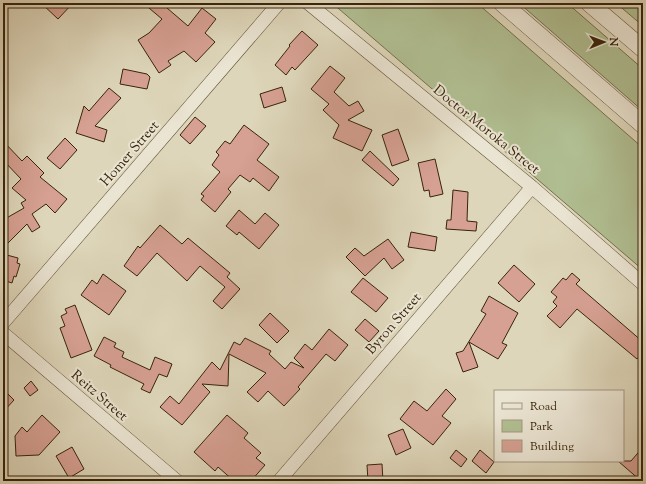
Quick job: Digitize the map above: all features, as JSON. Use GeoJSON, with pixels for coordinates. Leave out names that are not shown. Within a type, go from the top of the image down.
{"type":"FeatureCollection","features":[{"type":"Feature","properties":{"kind":"street","name":"Homer Street"},"geometry":{"type":"LineString","coordinates":[[3,323],[279,3]]}},
{"type":"Feature","properties":{"kind":"street","name":"Doctor Moroka Street"},"geometry":{"type":"LineString","coordinates":[[308,3],[532,187],[643,284]]}},
{"type":"Feature","properties":{"kind":"street"},"geometry":{"type":"LineString","coordinates":[[502,3],[643,125]]}},
{"type":"Feature","properties":{"kind":"street"},"geometry":{"type":"LineString","coordinates":[[589,3],[643,49]]}},
{"type":"Feature","properties":{"kind":"street","name":"Byron Street"},"geometry":{"type":"LineString","coordinates":[[279,481],[532,187]]}},
{"type":"Feature","properties":{"kind":"street","name":"Reitz Street"},"geometry":{"type":"LineString","coordinates":[[3,333],[177,481]]}},
{"type":"Feature","properties":{"kind":"green space"},"geometry":{"type":"Polygon","coordinates":[[[332,3],[477,3],[643,148],[643,270],[332,3]]]}},
{"type":"Feature","properties":{"kind":"green space"},"geometry":{"type":"Polygon","coordinates":[[[519,3],[567,3],[643,69],[643,111],[519,3]]]}},
{"type":"Feature","properties":{"kind":"green space"},"geometry":{"type":"Polygon","coordinates":[[[616,3],[643,3],[643,26],[616,3]]]}},
{"type":"Feature","properties":{"kind":"building"},"geometry":{"type":"Polygon","coordinates":[[[41,3],[73,3],[58,19],[41,3]]]}},
{"type":"Feature","properties":{"kind":"building"},"geometry":{"type":"Polygon","coordinates":[[[143,3],[171,3],[167,8],[188,26],[202,8],[216,19],[205,33],[215,42],[196,62],[184,51],[168,61],[171,65],[159,73],[138,40],[149,33],[162,19],[143,3]]]}},
{"type":"Feature","properties":{"kind":"building"},"geometry":{"type":"Polygon","coordinates":[[[302,31],[318,45],[295,70],[292,67],[286,75],[275,65],[290,46],[289,45],[302,31]]]}},
{"type":"Feature","properties":{"kind":"building"},"geometry":{"type":"Polygon","coordinates":[[[330,66],[345,78],[334,92],[349,106],[358,101],[364,111],[348,120],[372,130],[362,151],[333,138],[339,125],[323,110],[329,104],[311,89],[330,66]]]}},
{"type":"Feature","properties":{"kind":"building"},"geometry":{"type":"Polygon","coordinates":[[[123,69],[147,74],[150,77],[147,89],[120,84],[123,69]]]}},
{"type":"Feature","properties":{"kind":"building"},"geometry":{"type":"Polygon","coordinates":[[[282,87],[286,101],[264,108],[260,94],[282,87]]]}},
{"type":"Feature","properties":{"kind":"building"},"geometry":{"type":"Polygon","coordinates":[[[109,88],[121,98],[95,126],[107,130],[104,142],[76,133],[84,106],[89,111],[109,88]]]}},
{"type":"Feature","properties":{"kind":"building"},"geometry":{"type":"Polygon","coordinates":[[[195,117],[206,126],[190,144],[180,135],[195,117]]]}},
{"type":"Feature","properties":{"kind":"building"},"geometry":{"type":"Polygon","coordinates":[[[244,125],[269,144],[257,160],[279,177],[269,191],[253,178],[250,182],[240,175],[228,189],[231,192],[215,212],[201,200],[204,196],[201,194],[220,172],[212,165],[219,155],[216,152],[225,141],[230,144],[244,125]]]}},
{"type":"Feature","properties":{"kind":"building"},"geometry":{"type":"Polygon","coordinates":[[[398,129],[409,160],[392,166],[382,135],[398,129]]]}},
{"type":"Feature","properties":{"kind":"building"},"geometry":{"type":"Polygon","coordinates":[[[65,138],[77,150],[60,169],[47,158],[65,138]]]}},
{"type":"Feature","properties":{"kind":"building"},"geometry":{"type":"Polygon","coordinates":[[[3,141],[22,161],[27,156],[44,173],[40,177],[67,199],[55,213],[46,204],[32,214],[40,227],[32,232],[27,224],[3,248],[3,220],[24,208],[21,203],[26,200],[12,188],[21,179],[3,160],[3,141]]]}},
{"type":"Feature","properties":{"kind":"building"},"geometry":{"type":"Polygon","coordinates":[[[370,151],[399,179],[393,186],[362,160],[370,151]]]}},
{"type":"Feature","properties":{"kind":"building"},"geometry":{"type":"Polygon","coordinates":[[[435,159],[443,194],[430,197],[429,190],[424,191],[418,163],[435,159]]]}},
{"type":"Feature","properties":{"kind":"building"},"geometry":{"type":"Polygon","coordinates":[[[453,190],[468,192],[467,221],[477,222],[476,231],[446,229],[447,220],[451,220],[453,190]]]}},
{"type":"Feature","properties":{"kind":"building"},"geometry":{"type":"Polygon","coordinates":[[[239,210],[255,224],[265,213],[279,225],[259,249],[239,232],[237,235],[226,226],[239,210]]]}},
{"type":"Feature","properties":{"kind":"building"},"geometry":{"type":"Polygon","coordinates":[[[160,225],[182,244],[188,238],[230,273],[227,277],[240,289],[222,309],[213,301],[225,287],[200,266],[187,281],[157,253],[137,276],[124,266],[138,246],[140,248],[160,225]]]}},
{"type":"Feature","properties":{"kind":"building"},"geometry":{"type":"Polygon","coordinates":[[[411,232],[437,237],[435,251],[408,247],[411,232]]]}},
{"type":"Feature","properties":{"kind":"building"},"geometry":{"type":"Polygon","coordinates":[[[388,239],[404,260],[392,269],[384,258],[365,276],[346,257],[355,248],[364,256],[388,239]]]}},
{"type":"Feature","properties":{"kind":"building"},"geometry":{"type":"Polygon","coordinates":[[[3,254],[18,258],[17,263],[20,264],[16,277],[14,276],[12,283],[3,280],[3,254]]]}},
{"type":"Feature","properties":{"kind":"building"},"geometry":{"type":"Polygon","coordinates":[[[514,265],[535,284],[519,302],[498,283],[514,265]]]}},
{"type":"Feature","properties":{"kind":"building"},"geometry":{"type":"Polygon","coordinates":[[[572,273],[580,280],[576,284],[643,342],[643,352],[637,359],[577,309],[560,328],[547,316],[557,306],[553,302],[557,297],[551,292],[563,278],[566,280],[572,273]]]}},
{"type":"Feature","properties":{"kind":"building"},"geometry":{"type":"Polygon","coordinates":[[[103,274],[126,291],[109,315],[81,295],[92,280],[97,284],[103,274]]]}},
{"type":"Feature","properties":{"kind":"building"},"geometry":{"type":"Polygon","coordinates":[[[363,278],[388,298],[376,312],[351,292],[363,278]]]}},
{"type":"Feature","properties":{"kind":"building"},"geometry":{"type":"Polygon","coordinates":[[[489,296],[518,313],[502,343],[507,345],[498,359],[469,342],[478,367],[463,372],[456,353],[463,351],[486,314],[481,311],[489,296]]]}},
{"type":"Feature","properties":{"kind":"building"},"geometry":{"type":"Polygon","coordinates":[[[75,305],[92,350],[71,358],[60,328],[65,326],[61,316],[67,313],[65,309],[75,305]]]}},
{"type":"Feature","properties":{"kind":"building"},"geometry":{"type":"Polygon","coordinates":[[[270,313],[289,331],[277,343],[259,325],[270,313]]]}},
{"type":"Feature","properties":{"kind":"building"},"geometry":{"type":"Polygon","coordinates":[[[365,319],[379,331],[369,342],[355,330],[365,319]]]}},
{"type":"Feature","properties":{"kind":"building"},"geometry":{"type":"Polygon","coordinates":[[[329,329],[348,345],[335,361],[326,354],[298,387],[300,389],[284,406],[268,391],[258,402],[247,392],[266,373],[229,354],[228,386],[202,384],[210,392],[182,425],[160,407],[170,396],[179,404],[212,362],[220,370],[234,342],[240,345],[245,338],[271,351],[269,354],[285,369],[291,362],[304,368],[294,358],[305,344],[312,350],[329,329]]]}},
{"type":"Feature","properties":{"kind":"building"},"geometry":{"type":"Polygon","coordinates":[[[104,337],[116,343],[114,347],[124,352],[122,357],[150,370],[155,357],[172,364],[167,377],[159,374],[150,393],[141,389],[144,384],[110,367],[111,365],[94,356],[104,337]]]}},
{"type":"Feature","properties":{"kind":"building"},"geometry":{"type":"Polygon","coordinates":[[[31,381],[38,390],[30,396],[24,388],[31,381]]]}},
{"type":"Feature","properties":{"kind":"building"},"geometry":{"type":"Polygon","coordinates":[[[3,389],[14,400],[3,412],[3,389]]]}},
{"type":"Feature","properties":{"kind":"building"},"geometry":{"type":"Polygon","coordinates":[[[446,389],[456,399],[442,416],[451,423],[433,445],[400,419],[414,401],[427,411],[446,389]]]}},
{"type":"Feature","properties":{"kind":"building"},"geometry":{"type":"Polygon","coordinates":[[[42,415],[60,432],[39,455],[16,456],[15,436],[22,427],[27,432],[42,415]]]}},
{"type":"Feature","properties":{"kind":"building"},"geometry":{"type":"Polygon","coordinates":[[[227,415],[248,433],[244,438],[261,453],[256,458],[265,465],[251,481],[244,481],[240,477],[234,481],[218,467],[215,471],[194,452],[227,415]]]}},
{"type":"Feature","properties":{"kind":"building"},"geometry":{"type":"Polygon","coordinates":[[[403,429],[411,448],[396,455],[388,435],[403,429]]]}},
{"type":"Feature","properties":{"kind":"building"},"geometry":{"type":"Polygon","coordinates":[[[72,447],[84,469],[69,478],[56,456],[72,447]]]}},
{"type":"Feature","properties":{"kind":"building"},"geometry":{"type":"Polygon","coordinates":[[[643,447],[643,481],[641,481],[619,462],[631,461],[643,447]]]}},
{"type":"Feature","properties":{"kind":"building"},"geometry":{"type":"Polygon","coordinates":[[[456,450],[467,459],[461,467],[450,458],[456,450]]]}},
{"type":"Feature","properties":{"kind":"building"},"geometry":{"type":"Polygon","coordinates":[[[480,450],[494,462],[486,473],[472,461],[480,450]]]}},
{"type":"Feature","properties":{"kind":"building"},"geometry":{"type":"Polygon","coordinates":[[[382,464],[383,481],[368,481],[367,465],[382,464]]]}}]}
